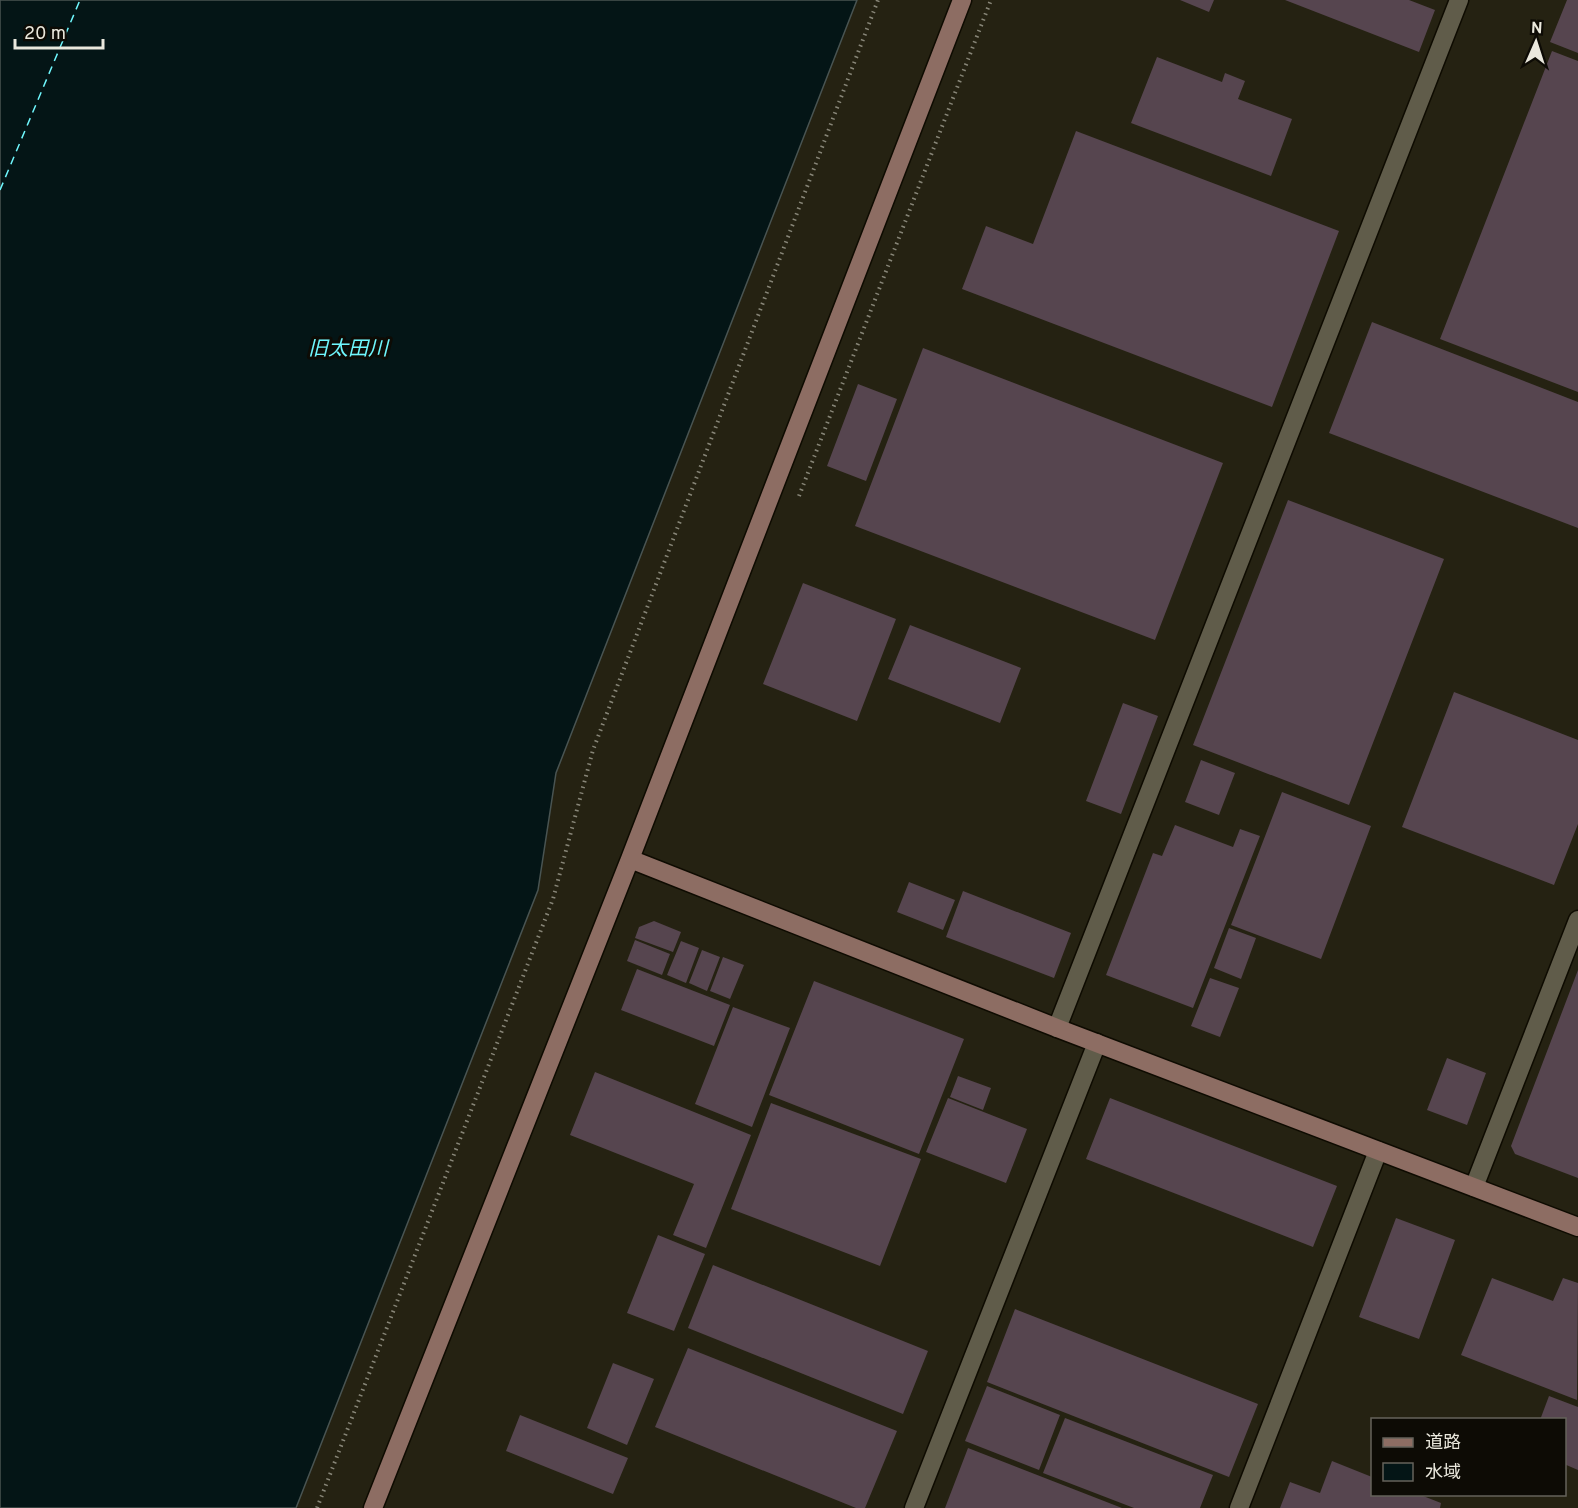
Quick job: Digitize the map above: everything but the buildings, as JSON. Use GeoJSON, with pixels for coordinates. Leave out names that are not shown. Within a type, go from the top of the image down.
{"type":"FeatureCollection","features":[{"type":"Feature","properties":{"kind":"street"},"geometry":{"type":"LineString","coordinates":[[373,1508],[630,859],[962,0]]}},
{"type":"Feature","properties":{"kind":"street"},"geometry":{"type":"LineString","coordinates":[[1057,1028],[1459,0]]}},
{"type":"Feature","properties":{"kind":"street"},"geometry":{"type":"LineString","coordinates":[[630,859],[1057,1028],[1578,1227]]}},
{"type":"Feature","properties":{"kind":"street"},"geometry":{"type":"LineString","coordinates":[[1474,1187],[1578,920]]}},
{"type":"Feature","properties":{"kind":"street"},"geometry":{"type":"LineString","coordinates":[[914,1508],[1097,1043]]}},
{"type":"Feature","properties":{"kind":"street"},"geometry":{"type":"LineString","coordinates":[[1239,1508],[1378,1151]]}},
{"type":"Feature","properties":{"kind":"path"},"geometry":{"type":"LineString","coordinates":[[317,1508],[553,899],[592,750],[878,0]]}},
{"type":"Feature","properties":{"kind":"path"},"geometry":{"type":"LineString","coordinates":[[797,501],[991,0]]}},
{"type":"Feature","properties":{"kind":"water","name":"旧太田川"},"geometry":{"type":"Polygon","coordinates":[[[0,0],[857,0],[556,773],[538,890],[296,1508],[0,1508],[0,0]]]}},
{"type":"Feature","properties":{"kind":"ferry route"},"geometry":{"type":"LineString","coordinates":[[0,190],[80,0]]}}]}
